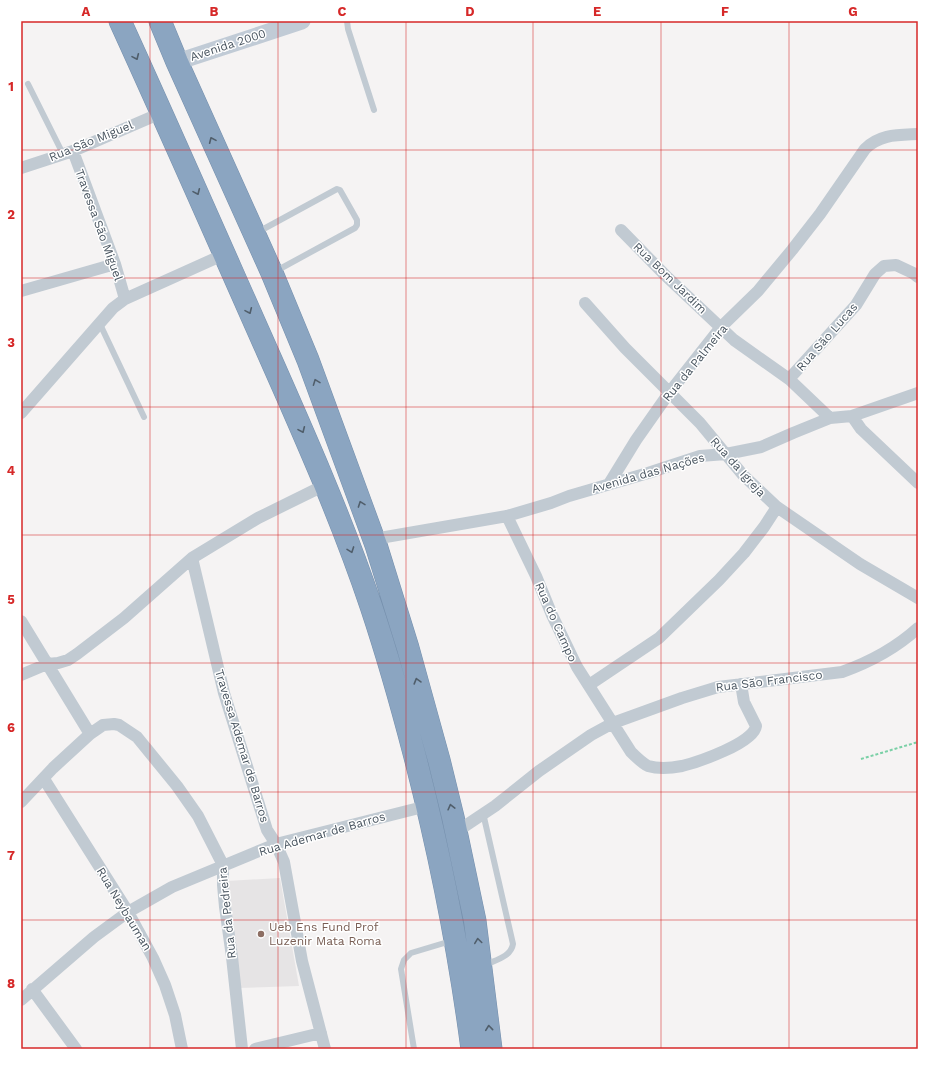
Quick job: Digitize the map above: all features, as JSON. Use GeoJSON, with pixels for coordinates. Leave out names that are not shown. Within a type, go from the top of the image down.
{"type":"FeatureCollection","features":[{"type":"Feature","properties":{"kind":"highway"},"geometry":{"type":"LineString","coordinates":[[120,21],[225,254],[325,485],[371,605],[395,681],[427,806],[455,940],[467,1008],[472,1049]]}},
{"type":"Feature","properties":{"kind":"highway"},"geometry":{"type":"LineString","coordinates":[[160,21],[272,272],[318,388],[374,539],[408,648],[435,745],[456,832],[475,921],[492,1049]]}},
{"type":"Feature","properties":{"kind":"street","name":"Avenida 2000"},"geometry":{"type":"LineString","coordinates":[[177,62],[302,21]]}},
{"type":"Feature","properties":{"kind":"street","name":"Rua São Miguel"},"geometry":{"type":"LineString","coordinates":[[21,168],[68,153],[161,113]]}},
{"type":"Feature","properties":{"kind":"street","name":"Rua da Palmeira"},"geometry":{"type":"LineString","coordinates":[[609,484],[636,440],[669,393],[722,327],[758,291],[792,250],[820,214],[864,149],[870,144],[885,137],[893,135],[918,134]]}},
{"type":"Feature","properties":{"kind":"street","name":"Travessa São Miguel"},"geometry":{"type":"LineString","coordinates":[[68,153],[115,264],[125,299]]}},
{"type":"Feature","properties":{"kind":"street","name":"Rua Bom Jardim"},"geometry":{"type":"LineString","coordinates":[[621,230],[666,276],[722,327],[734,340],[789,379],[830,418]]}},
{"type":"Feature","properties":{"kind":"street"},"geometry":{"type":"LineString","coordinates":[[21,413],[71,357],[99,322],[113,308],[125,299],[225,254]]}},
{"type":"Feature","properties":{"kind":"street"},"geometry":{"type":"LineString","coordinates":[[21,291],[115,264]]}},
{"type":"Feature","properties":{"kind":"street","name":"Rua São Lucas"},"geometry":{"type":"LineString","coordinates":[[789,379],[856,305],[872,279],[884,266],[896,265],[918,277]]}},
{"type":"Feature","properties":{"kind":"street","name":"Rua da Igreja"},"geometry":{"type":"LineString","coordinates":[[585,303],[625,348],[700,423],[743,475],[777,507],[860,564],[918,598]]}},
{"type":"Feature","properties":{"kind":"street","name":"Avenida das Nações"},"geometry":{"type":"LineString","coordinates":[[374,539],[507,516],[700,456],[726,454],[762,447],[830,418],[852,416],[918,393]]}},
{"type":"Feature","properties":{"kind":"street"},"geometry":{"type":"LineString","coordinates":[[852,416],[861,429],[918,483]]}},
{"type":"Feature","properties":{"kind":"street"},"geometry":{"type":"LineString","coordinates":[[21,675],[47,664],[58,663],[77,654],[124,618],[192,558],[258,518],[325,485]]}},
{"type":"Feature","properties":{"kind":"street"},"geometry":{"type":"LineString","coordinates":[[589,685],[659,638],[731,567],[764,527],[777,507]]}},
{"type":"Feature","properties":{"kind":"street","name":"Rua do Campo"},"geometry":{"type":"LineString","coordinates":[[507,516],[577,667],[636,758],[648,766],[666,768],[693,763],[739,743],[754,732],[756,726],[744,702],[741,684]]}},
{"type":"Feature","properties":{"kind":"street","name":"Travessa Ademar de Barros"},"geometry":{"type":"LineString","coordinates":[[192,558],[224,693],[267,830],[276,844],[284,862],[302,962],[325,1049]]}},
{"type":"Feature","properties":{"kind":"street"},"geometry":{"type":"LineString","coordinates":[[21,622],[90,734]]}},
{"type":"Feature","properties":{"kind":"street","name":"Rua São Francisco"},"geometry":{"type":"LineString","coordinates":[[613,723],[682,698],[718,687],[829,674],[848,670],[860,666],[894,647],[918,628]]}},
{"type":"Feature","properties":{"kind":"street"},"geometry":{"type":"LineString","coordinates":[[456,832],[545,766],[591,735],[613,723]]}},
{"type":"Feature","properties":{"kind":"street","name":"Rua da Pedreira"},"geometry":{"type":"LineString","coordinates":[[21,802],[53,768],[90,734],[103,725],[114,724],[123,727],[137,737],[177,786],[198,816],[223,865],[225,907],[242,1049]]}},
{"type":"Feature","properties":{"kind":"street","name":"Rua Neybauman"},"geometry":{"type":"LineString","coordinates":[[44,779],[128,912],[153,958],[165,985],[175,1016],[182,1049]]}},
{"type":"Feature","properties":{"kind":"street","name":"Rua Ademar de Barros"},"geometry":{"type":"LineString","coordinates":[[21,1000],[94,937],[128,912],[172,886],[276,844],[427,806]]}},
{"type":"Feature","properties":{"kind":"street"},"geometry":{"type":"LineString","coordinates":[[32,989],[76,1049]]}},
{"type":"Feature","properties":{"kind":"street"},"geometry":{"type":"LineString","coordinates":[[254,1049],[321,1033]]}},
{"type":"Feature","properties":{"kind":"lane"},"geometry":{"type":"LineString","coordinates":[[347,21],[348,29],[374,110]]}},
{"type":"Feature","properties":{"kind":"lane"},"geometry":{"type":"LineString","coordinates":[[28,84],[68,153]]}},
{"type":"Feature","properties":{"kind":"lane"},"geometry":{"type":"LineString","coordinates":[[254,233],[337,189],[340,190],[357,220],[357,225],[354,228],[272,272]]}},
{"type":"Feature","properties":{"kind":"lane"},"geometry":{"type":"LineString","coordinates":[[99,322],[144,418]]}},
{"type":"Feature","properties":{"kind":"lane"},"geometry":{"type":"LineString","coordinates":[[481,966],[509,954],[512,950],[513,944],[483,813]]}},
{"type":"Feature","properties":{"kind":"lane"},"geometry":{"type":"LineString","coordinates":[[414,1049],[401,969],[404,960],[411,953],[455,940]]}},
{"type":"Feature","properties":{"kind":"path"},"geometry":{"type":"LineString","coordinates":[[861,758],[918,742]]}},
{"type":"Feature","properties":{"kind":"shaded area","name":"Ueb Ens Fund Prof Luzenir Mata Roma"},"geometry":{"type":"Polygon","coordinates":[[[280,878],[299,986],[238,988],[227,881],[280,878]]]}},
{"type":"Feature","properties":{"kind":"place","name":"Ueb Ens Fund Prof Luzenir Mata Roma"},"geometry":{"type":"Point","coordinates":[261,934]}}]}
